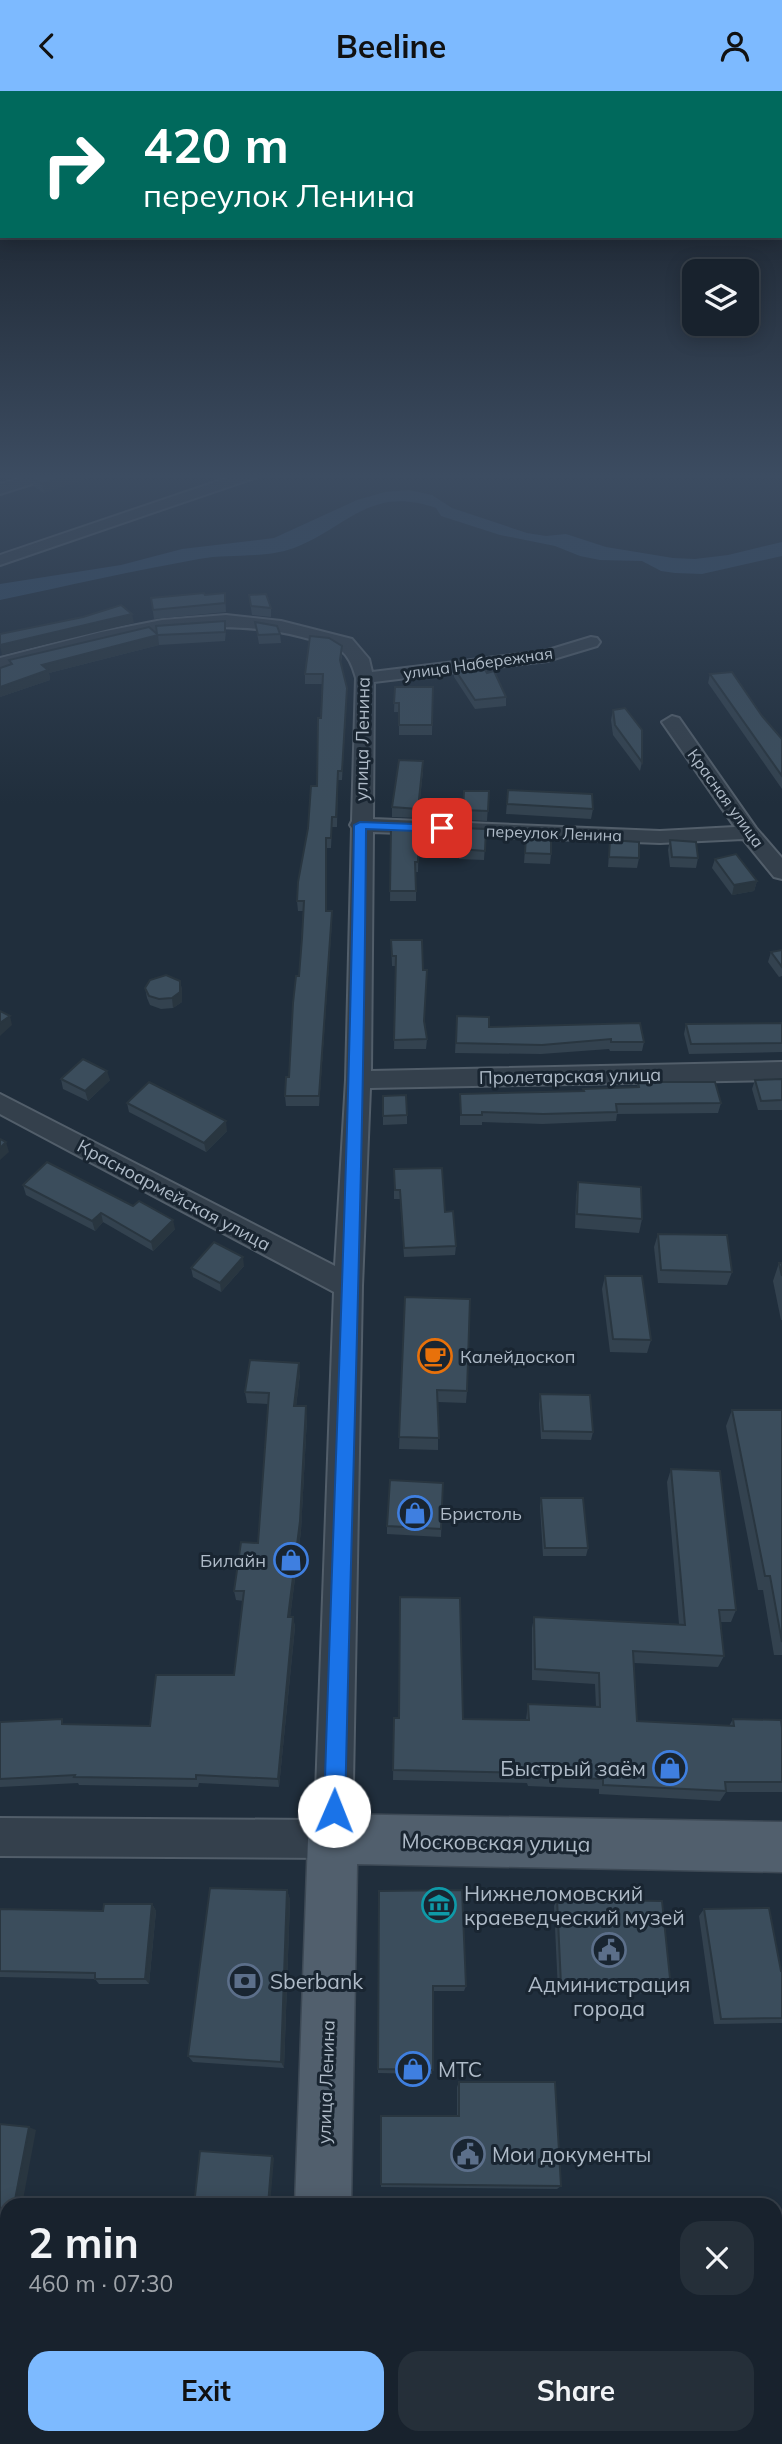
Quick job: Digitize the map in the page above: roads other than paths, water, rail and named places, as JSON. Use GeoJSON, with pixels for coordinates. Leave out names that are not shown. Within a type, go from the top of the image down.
{"type":"FeatureCollection","features":[{"type":"Feature","properties":{"kind":"main road","name":"Московская улица"},"geometry":{"type":"LineString","coordinates":[[333,1839],[782,1847]]}},
{"type":"Feature","properties":{"kind":"main road","name":"улица Ленина"},"geometry":{"type":"LineString","coordinates":[[323,2198],[333,1839]]}},
{"type":"Feature","properties":{"kind":"street"},"geometry":{"type":"LineString","coordinates":[[0,664],[101,637],[162,625],[226,620],[281,626],[346,643],[363,668]]}},
{"type":"Feature","properties":{"kind":"street","name":"улица Набережная"},"geometry":{"type":"LineString","coordinates":[[363,668],[547,656],[591,642]]}},
{"type":"Feature","properties":{"kind":"street","name":"улица Ленина"},"geometry":{"type":"LineString","coordinates":[[333,1839],[348,1286],[358,1080],[363,668]]}},
{"type":"Feature","properties":{"kind":"street","name":"Красная улица"},"geometry":{"type":"LineString","coordinates":[[672,722],[749,832],[782,872]]}},
{"type":"Feature","properties":{"kind":"street","name":"переулок Ленина"},"geometry":{"type":"LineString","coordinates":[[360,825],[660,837],[749,832]]}},
{"type":"Feature","properties":{"kind":"street","name":"Пролетарская улица"},"geometry":{"type":"LineString","coordinates":[[358,1080],[782,1071]]}},
{"type":"Feature","properties":{"kind":"street","name":"Красноармейская улица"},"geometry":{"type":"LineString","coordinates":[[3,1109],[348,1286]]}},
{"type":"Feature","properties":{"kind":"street","name":"Московская улица"},"geometry":{"type":"LineString","coordinates":[[0,1837],[333,1839]]}},
{"type":"Feature","properties":{"kind":"water"},"geometry":{"type":"Polygon","coordinates":[[[0,585],[72,585],[0,600],[0,585]]]}},
{"type":"Feature","properties":{"kind":"place","name":"Калейдоскоп"},"geometry":{"type":"Point","coordinates":[435,1356]}},
{"type":"Feature","properties":{"kind":"place","name":"Бристоль"},"geometry":{"type":"Point","coordinates":[415,1513]}},
{"type":"Feature","properties":{"kind":"place","name":"Билайн"},"geometry":{"type":"Point","coordinates":[291,1560]}},
{"type":"Feature","properties":{"kind":"place","name":"Быстрый заём"},"geometry":{"type":"Point","coordinates":[670,1768]}},
{"type":"Feature","properties":{"kind":"place","name":"Нижнеломовский краеведческий музей"},"geometry":{"type":"Point","coordinates":[439,1905]}},
{"type":"Feature","properties":{"kind":"place","name":"Администрация города"},"geometry":{"type":"Point","coordinates":[609,1950]}},
{"type":"Feature","properties":{"kind":"place","name":"Sberbank"},"geometry":{"type":"Point","coordinates":[245,1981]}},
{"type":"Feature","properties":{"kind":"place","name":"МТС"},"geometry":{"type":"Point","coordinates":[413,2069]}},
{"type":"Feature","properties":{"kind":"place","name":"Мои документы"},"geometry":{"type":"Point","coordinates":[468,2154]}}]}
